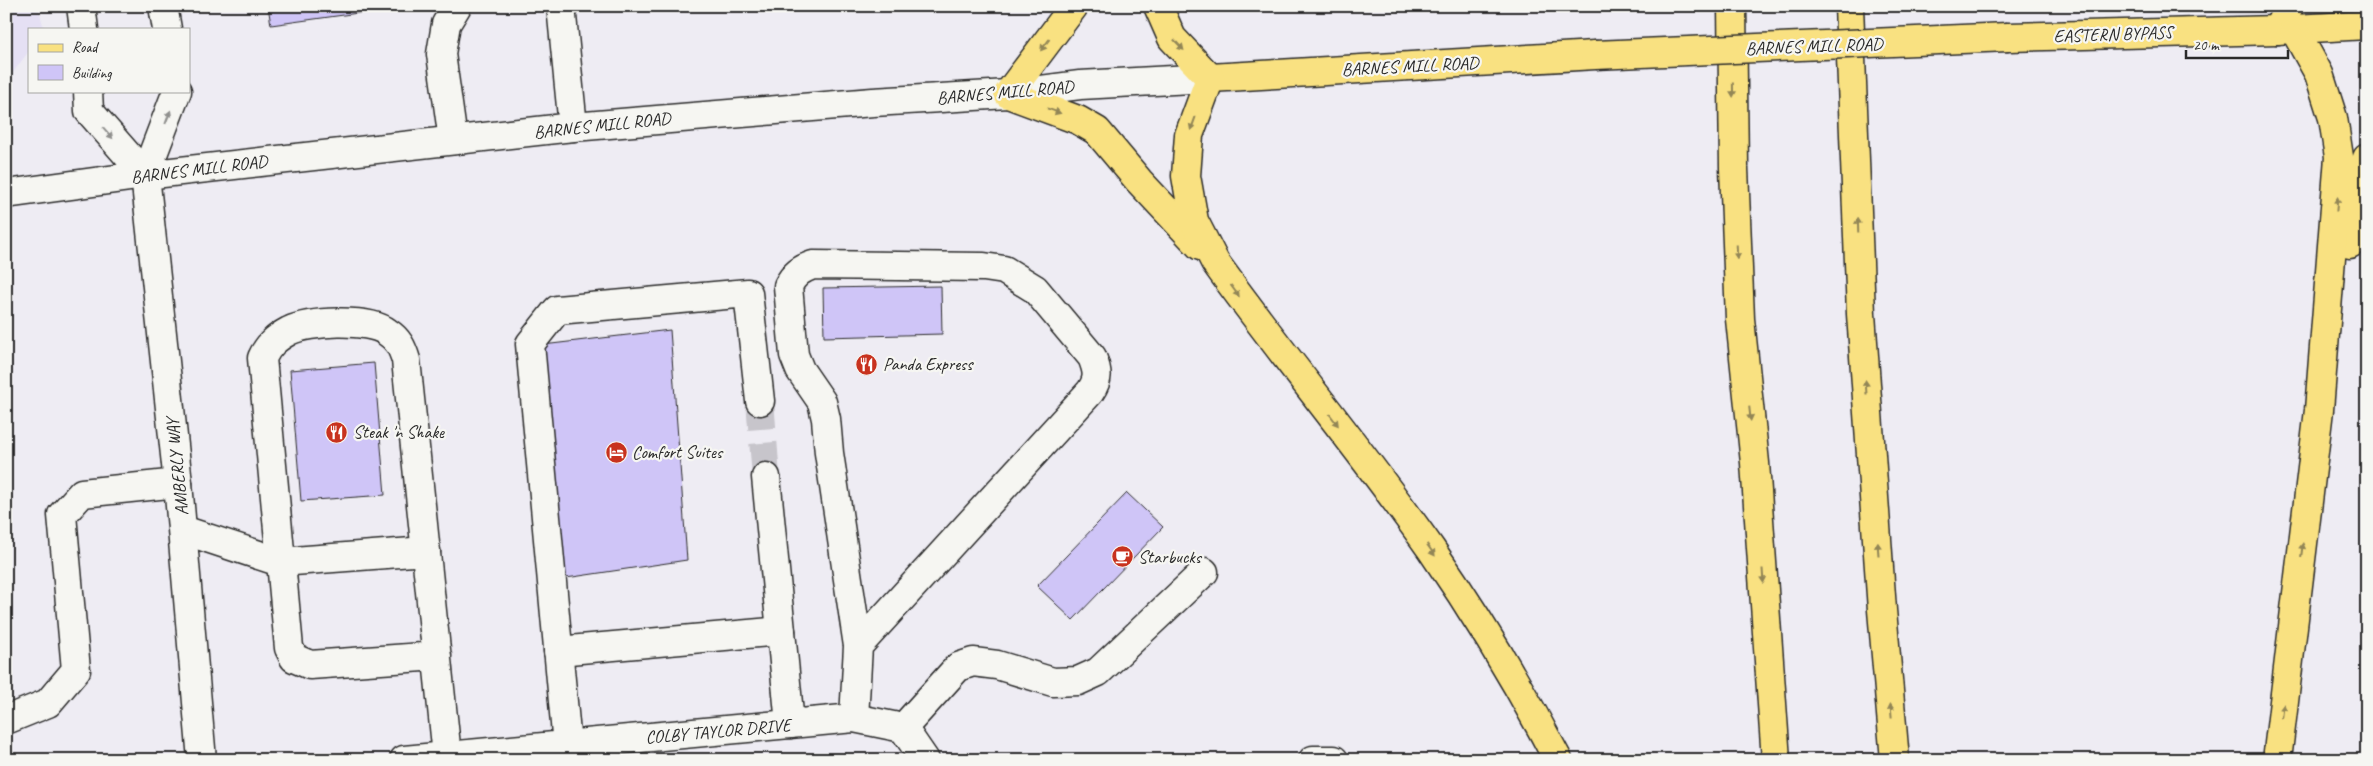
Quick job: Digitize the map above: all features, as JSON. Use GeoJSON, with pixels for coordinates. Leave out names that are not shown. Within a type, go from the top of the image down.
{"type":"FeatureCollection","features":[{"type":"Feature","properties":{"kind":"main road"},"geometry":{"type":"LineString","coordinates":[[1074,6],[1008,94],[1078,120],[1097,131],[1139,181],[1215,262],[1431,550],[1485,631],[1528,703],[1558,760]]}},
{"type":"Feature","properties":{"kind":"main road"},"geometry":{"type":"LineString","coordinates":[[1158,6],[1172,38],[1210,78],[1189,135],[1186,176],[1194,221],[1215,262]]}},
{"type":"Feature","properties":{"kind":"main road"},"geometry":{"type":"LineString","coordinates":[[1732,6],[1734,168],[1740,319],[1754,463],[1776,760]]}},
{"type":"Feature","properties":{"kind":"main road"},"geometry":{"type":"LineString","coordinates":[[1850,6],[1861,314],[1882,610],[1895,760]]}},
{"type":"Feature","properties":{"kind":"main road"},"geometry":{"type":"LineString","coordinates":[[2277,760],[2319,410],[2339,157],[2333,118],[2319,74],[2287,22]]}},
{"type":"Feature","properties":{"kind":"main road","name":"EASTERN BYPASS"},"geometry":{"type":"LineString","coordinates":[[2008,37],[2287,22],[2367,25]]}},
{"type":"Feature","properties":{"kind":"main road","name":"BARNES MILL ROAD"},"geometry":{"type":"LineString","coordinates":[[1210,78],[1595,55],[2008,37]]}},
{"type":"Feature","properties":{"kind":"main road"},"geometry":{"type":"LineString","coordinates":[[2319,410],[2360,182],[2367,158]]}},
{"type":"Feature","properties":{"kind":"street"},"geometry":{"type":"LineString","coordinates":[[81,6],[84,28]]}},
{"type":"Feature","properties":{"kind":"street"},"geometry":{"type":"LineString","coordinates":[[163,6],[167,28]]}},
{"type":"Feature","properties":{"kind":"street"},"geometry":{"type":"LineString","coordinates":[[454,140],[441,54],[446,24],[457,6]]}},
{"type":"Feature","properties":{"kind":"street"},"geometry":{"type":"LineString","coordinates":[[561,6],[572,127]]}},
{"type":"Feature","properties":{"kind":"street","name":"BARNES MILL ROAD"},"geometry":{"type":"LineString","coordinates":[[6,194],[145,175],[572,127],[873,102],[1008,94],[1080,85],[1210,78]]}},
{"type":"Feature","properties":{"kind":"street"},"geometry":{"type":"LineString","coordinates":[[88,92],[89,111],[145,175],[177,92]]}},
{"type":"Feature","properties":{"kind":"street","name":"AMBERLY WAY"},"geometry":{"type":"LineString","coordinates":[[145,175],[183,530],[202,760]]}},
{"type":"Feature","properties":{"kind":"street"},"geometry":{"type":"LineString","coordinates":[[854,718],[858,646],[829,452],[826,418],[822,402],[800,370],[794,355],[788,286],[802,268],[814,265],[984,267],[1004,270],[1035,289],[1092,357],[1097,369],[1098,380],[1090,392],[858,646]]}},
{"type":"Feature","properties":{"kind":"street"},"geometry":{"type":"LineString","coordinates":[[576,750],[558,651],[530,344],[557,310],[748,293],[760,401]]}},
{"type":"Feature","properties":{"kind":"street"},"geometry":{"type":"LineString","coordinates":[[437,656],[310,665],[294,658],[289,648],[262,358],[267,348],[275,339],[291,330],[333,323],[360,322],[386,330],[400,342],[406,360],[437,656],[447,756]]}},
{"type":"Feature","properties":{"kind":"street"},"geometry":{"type":"LineString","coordinates":[[766,477],[790,724]]}},
{"type":"Feature","properties":{"kind":"street"},"geometry":{"type":"LineString","coordinates":[[6,720],[48,703],[76,670],[62,515],[82,493],[178,483]]}},
{"type":"Feature","properties":{"kind":"street"},"geometry":{"type":"LineString","coordinates":[[183,530],[280,562],[426,550]]}},
{"type":"Feature","properties":{"kind":"street"},"geometry":{"type":"LineString","coordinates":[[925,760],[903,728],[958,667],[974,662],[997,665],[1053,682],[1078,681],[1098,672],[1204,572]]}},
{"type":"Feature","properties":{"kind":"street"},"geometry":{"type":"LineString","coordinates":[[558,651],[781,631]]}},
{"type":"Feature","properties":{"kind":"street","name":"COLBY TAYLOR DRIVE"},"geometry":{"type":"LineString","coordinates":[[404,760],[576,750],[854,718],[903,728]]}},
{"type":"Feature","properties":{"kind":"street"},"geometry":{"type":"LineString","coordinates":[[1313,760],[1334,760]]}},
{"type":"Feature","properties":{"kind":"shaded area"},"geometry":{"type":"Polygon","coordinates":[[[6,6],[38,6],[44,28],[28,28],[28,52],[6,82],[6,6]]]}},
{"type":"Feature","properties":{"kind":"building"},"geometry":{"type":"Polygon","coordinates":[[[268,6],[409,6],[271,25],[268,6]]]}},
{"type":"Feature","properties":{"kind":"building"},"geometry":{"type":"Polygon","coordinates":[[[941,286],[942,334],[824,337],[823,288],[941,286]]]}},
{"type":"Feature","properties":{"kind":"building","name":"Comfort Suites"},"geometry":{"type":"Polygon","coordinates":[[[670,330],[687,560],[566,578],[543,345],[670,330]]]}},
{"type":"Feature","properties":{"kind":"building","name":"Steak 'n Shake"},"geometry":{"type":"Polygon","coordinates":[[[374,363],[385,495],[301,501],[290,370],[374,363]]]}},
{"type":"Feature","properties":{"kind":"building"},"geometry":{"type":"Polygon","coordinates":[[[1127,493],[1163,527],[1073,620],[1037,586],[1127,493]]]}},
{"type":"Feature","properties":{"kind":"tunnel"},"geometry":{"type":"LineString","coordinates":[[760,401],[766,477]]}},
{"type":"Feature","properties":{"kind":"place","name":"Panda Express"},"geometry":{"type":"Point","coordinates":[867,364]}},
{"type":"Feature","properties":{"kind":"place","name":"Steak 'n Shake"},"geometry":{"type":"Point","coordinates":[337,432]}},
{"type":"Feature","properties":{"kind":"place","name":"Comfort Suites"},"geometry":{"type":"Point","coordinates":[616,452]}},
{"type":"Feature","properties":{"kind":"place","name":"Starbucks"},"geometry":{"type":"Point","coordinates":[1122,557]}}]}
